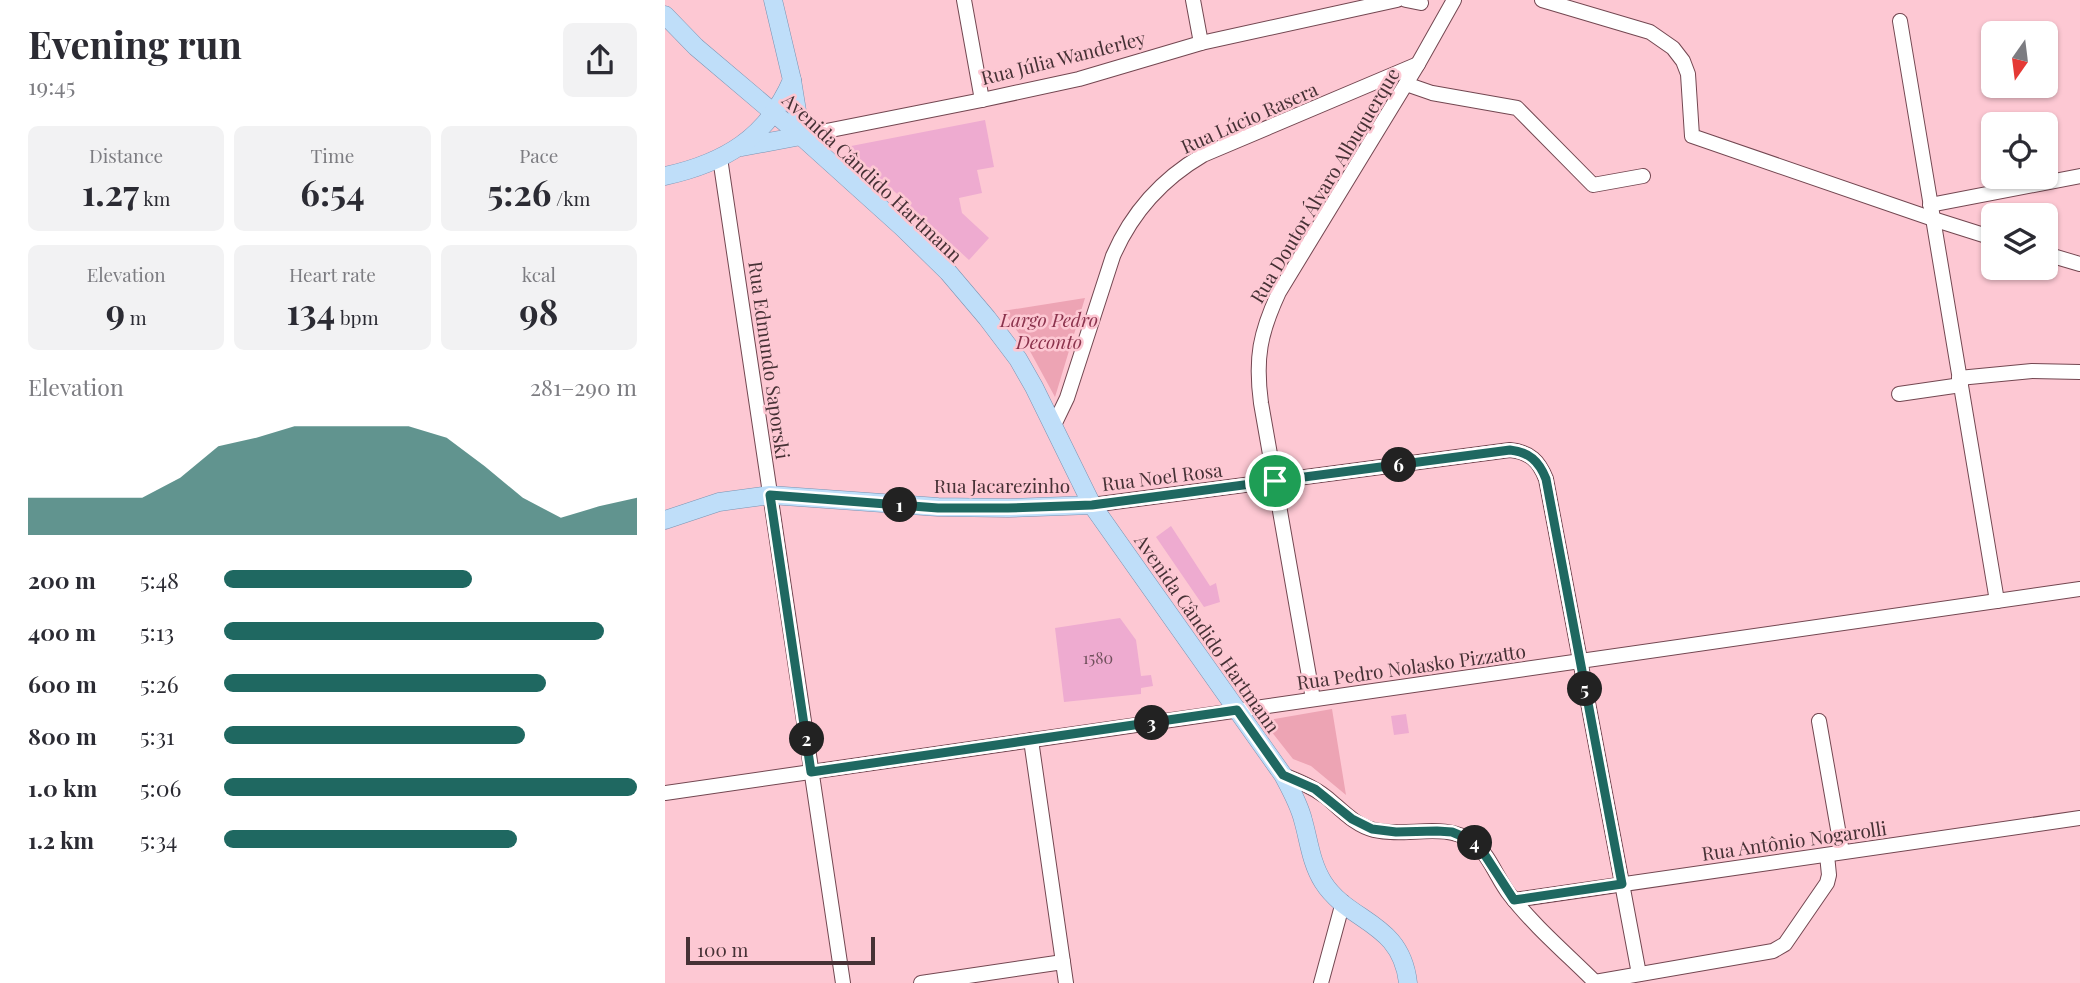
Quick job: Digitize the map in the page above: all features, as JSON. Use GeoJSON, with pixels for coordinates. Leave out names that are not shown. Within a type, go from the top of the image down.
{"type":"FeatureCollection","features":[{"type":"Feature","properties":{"kind":"main road"},"geometry":{"type":"LineString","coordinates":[[773,0],[792,80],[801,136]]}},
{"type":"Feature","properties":{"kind":"main road","name":"Avenida Cândido Hartmann"},"geometry":{"type":"LineString","coordinates":[[665,15],[696,47],[801,136],[903,228],[970,297],[1018,359],[1054,425],[1092,505],[1283,775],[1299,808],[1316,868],[1323,882],[1393,943],[1405,966],[1408,983]]}},
{"type":"Feature","properties":{"kind":"main road","name":"Rua Júlia Wanderley"},"geometry":{"type":"LineString","coordinates":[[665,176],[701,166],[738,148],[774,114],[792,80]]}},
{"type":"Feature","properties":{"kind":"main road","name":"Rua Júlia Wanderley"},"geometry":{"type":"LineString","coordinates":[[738,148],[801,136]]}},
{"type":"Feature","properties":{"kind":"main road","name":"Rua Jacarezinho"},"geometry":{"type":"LineString","coordinates":[[665,520],[719,502],[770,495],[938,508],[1092,505]]}},
{"type":"Feature","properties":{"kind":"street"},"geometry":{"type":"LineString","coordinates":[[964,0],[982,100]]}},
{"type":"Feature","properties":{"kind":"street"},"geometry":{"type":"LineString","coordinates":[[1193,0],[1201,43]]}},
{"type":"Feature","properties":{"kind":"street","name":"Rua Júlia Wanderley"},"geometry":{"type":"LineString","coordinates":[[801,136],[1079,79],[1201,43],[1397,0]]}},
{"type":"Feature","properties":{"kind":"street"},"geometry":{"type":"LineString","coordinates":[[1418,64],[1454,0]]}},
{"type":"Feature","properties":{"kind":"street"},"geometry":{"type":"LineString","coordinates":[[1542,0],[1650,33],[1673,48],[1683,61],[1688,74],[1692,136],[1932,212],[1981,232]]}},
{"type":"Feature","properties":{"kind":"street"},"geometry":{"type":"LineString","coordinates":[[1900,21],[1997,601]]}},
{"type":"Feature","properties":{"kind":"street","name":"Rua Doutor Álvaro Albuquerque"},"geometry":{"type":"LineString","coordinates":[[1313,699],[1259,384],[1258,362],[1264,326],[1279,292],[1418,64]]}},
{"type":"Feature","properties":{"kind":"street","name":"Rua Lúcio Rasera"},"geometry":{"type":"LineString","coordinates":[[1054,425],[1067,398],[1121,239],[1129,223],[1158,189],[1174,174],[1203,155],[1418,64]]}},
{"type":"Feature","properties":{"kind":"street"},"geometry":{"type":"LineString","coordinates":[[1406,84],[1431,93],[1517,108],[1593,185],[1643,176]]}},
{"type":"Feature","properties":{"kind":"street","name":"Rua Edmundo Saporski"},"geometry":{"type":"LineString","coordinates":[[720,158],[843,983]]}},
{"type":"Feature","properties":{"kind":"street"},"geometry":{"type":"LineString","coordinates":[[1932,212],[2080,176]]}},
{"type":"Feature","properties":{"kind":"street"},"geometry":{"type":"LineString","coordinates":[[2058,258],[2080,264]]}},
{"type":"Feature","properties":{"kind":"street"},"geometry":{"type":"LineString","coordinates":[[1899,394],[2032,371],[2080,372]]}},
{"type":"Feature","properties":{"kind":"street","name":"Rua Noel Rosa"},"geometry":{"type":"LineString","coordinates":[[1092,505],[1510,450],[1529,454],[1542,469],[1546,479],[1580,661]]}},
{"type":"Feature","properties":{"kind":"street","name":"Rua Pedro Nolasko Pizzatto"},"geometry":{"type":"LineString","coordinates":[[665,793],[2080,589]]}},
{"type":"Feature","properties":{"kind":"street"},"geometry":{"type":"LineString","coordinates":[[1580,661],[1639,974]]}},
{"type":"Feature","properties":{"kind":"street"},"geometry":{"type":"LineString","coordinates":[[1283,775],[1315,789],[1352,819],[1372,829],[1452,832],[1464,837],[1481,849],[1514,900],[1595,982],[1773,951],[1785,944],[1828,883],[1835,853],[1819,721]]}},
{"type":"Feature","properties":{"kind":"street"},"geometry":{"type":"LineString","coordinates":[[1031,740],[1066,983]]}},
{"type":"Feature","properties":{"kind":"street","name":"Rua Antônio Nogarolli"},"geometry":{"type":"LineString","coordinates":[[1514,900],[2080,818]]}},
{"type":"Feature","properties":{"kind":"street"},"geometry":{"type":"LineString","coordinates":[[1321,983],[1343,902]]}},
{"type":"Feature","properties":{"kind":"street"},"geometry":{"type":"LineString","coordinates":[[921,983],[1063,962]]}},
{"type":"Feature","properties":{"kind":"green space","name":"Largo Pedro Deconto"},"geometry":{"type":"Polygon","coordinates":[[[1085,298],[1055,397],[1025,342],[1003,311],[1085,298]]]}},
{"type":"Feature","properties":{"kind":"green space"},"geometry":{"type":"Polygon","coordinates":[[[1332,709],[1346,795],[1311,766],[1293,759],[1263,721],[1332,709]]]}},
{"type":"Feature","properties":{"kind":"building"},"geometry":{"type":"Polygon","coordinates":[[[985,120],[994,167],[977,170],[982,193],[959,198],[962,213],[989,238],[969,260],[846,147],[985,120]]]}},
{"type":"Feature","properties":{"kind":"building"},"geometry":{"type":"Polygon","coordinates":[[[1171,526],[1210,586],[1216,583],[1220,602],[1204,607],[1156,537],[1171,526]]]}},
{"type":"Feature","properties":{"kind":"building"},"geometry":{"type":"Polygon","coordinates":[[[1120,618],[1136,640],[1141,676],[1151,675],[1153,686],[1141,688],[1141,694],[1064,702],[1055,628],[1120,618]]]}},
{"type":"Feature","properties":{"kind":"building"},"geometry":{"type":"Polygon","coordinates":[[[1406,714],[1409,733],[1394,735],[1391,716],[1406,714]]]}},
{"type":"Feature","properties":{"kind":"route"},"geometry":{"type":"LineString","coordinates":[[1510,450],[1529,454],[1536,460],[1546,479],[1622,884],[1514,900],[1481,849],[1464,837],[1452,832],[1396,832],[1360,825],[1315,789],[1283,775],[1237,710],[811,772],[770,495],[938,508],[1053,507],[1092,505],[1275,481],[1510,450]]}}]}
